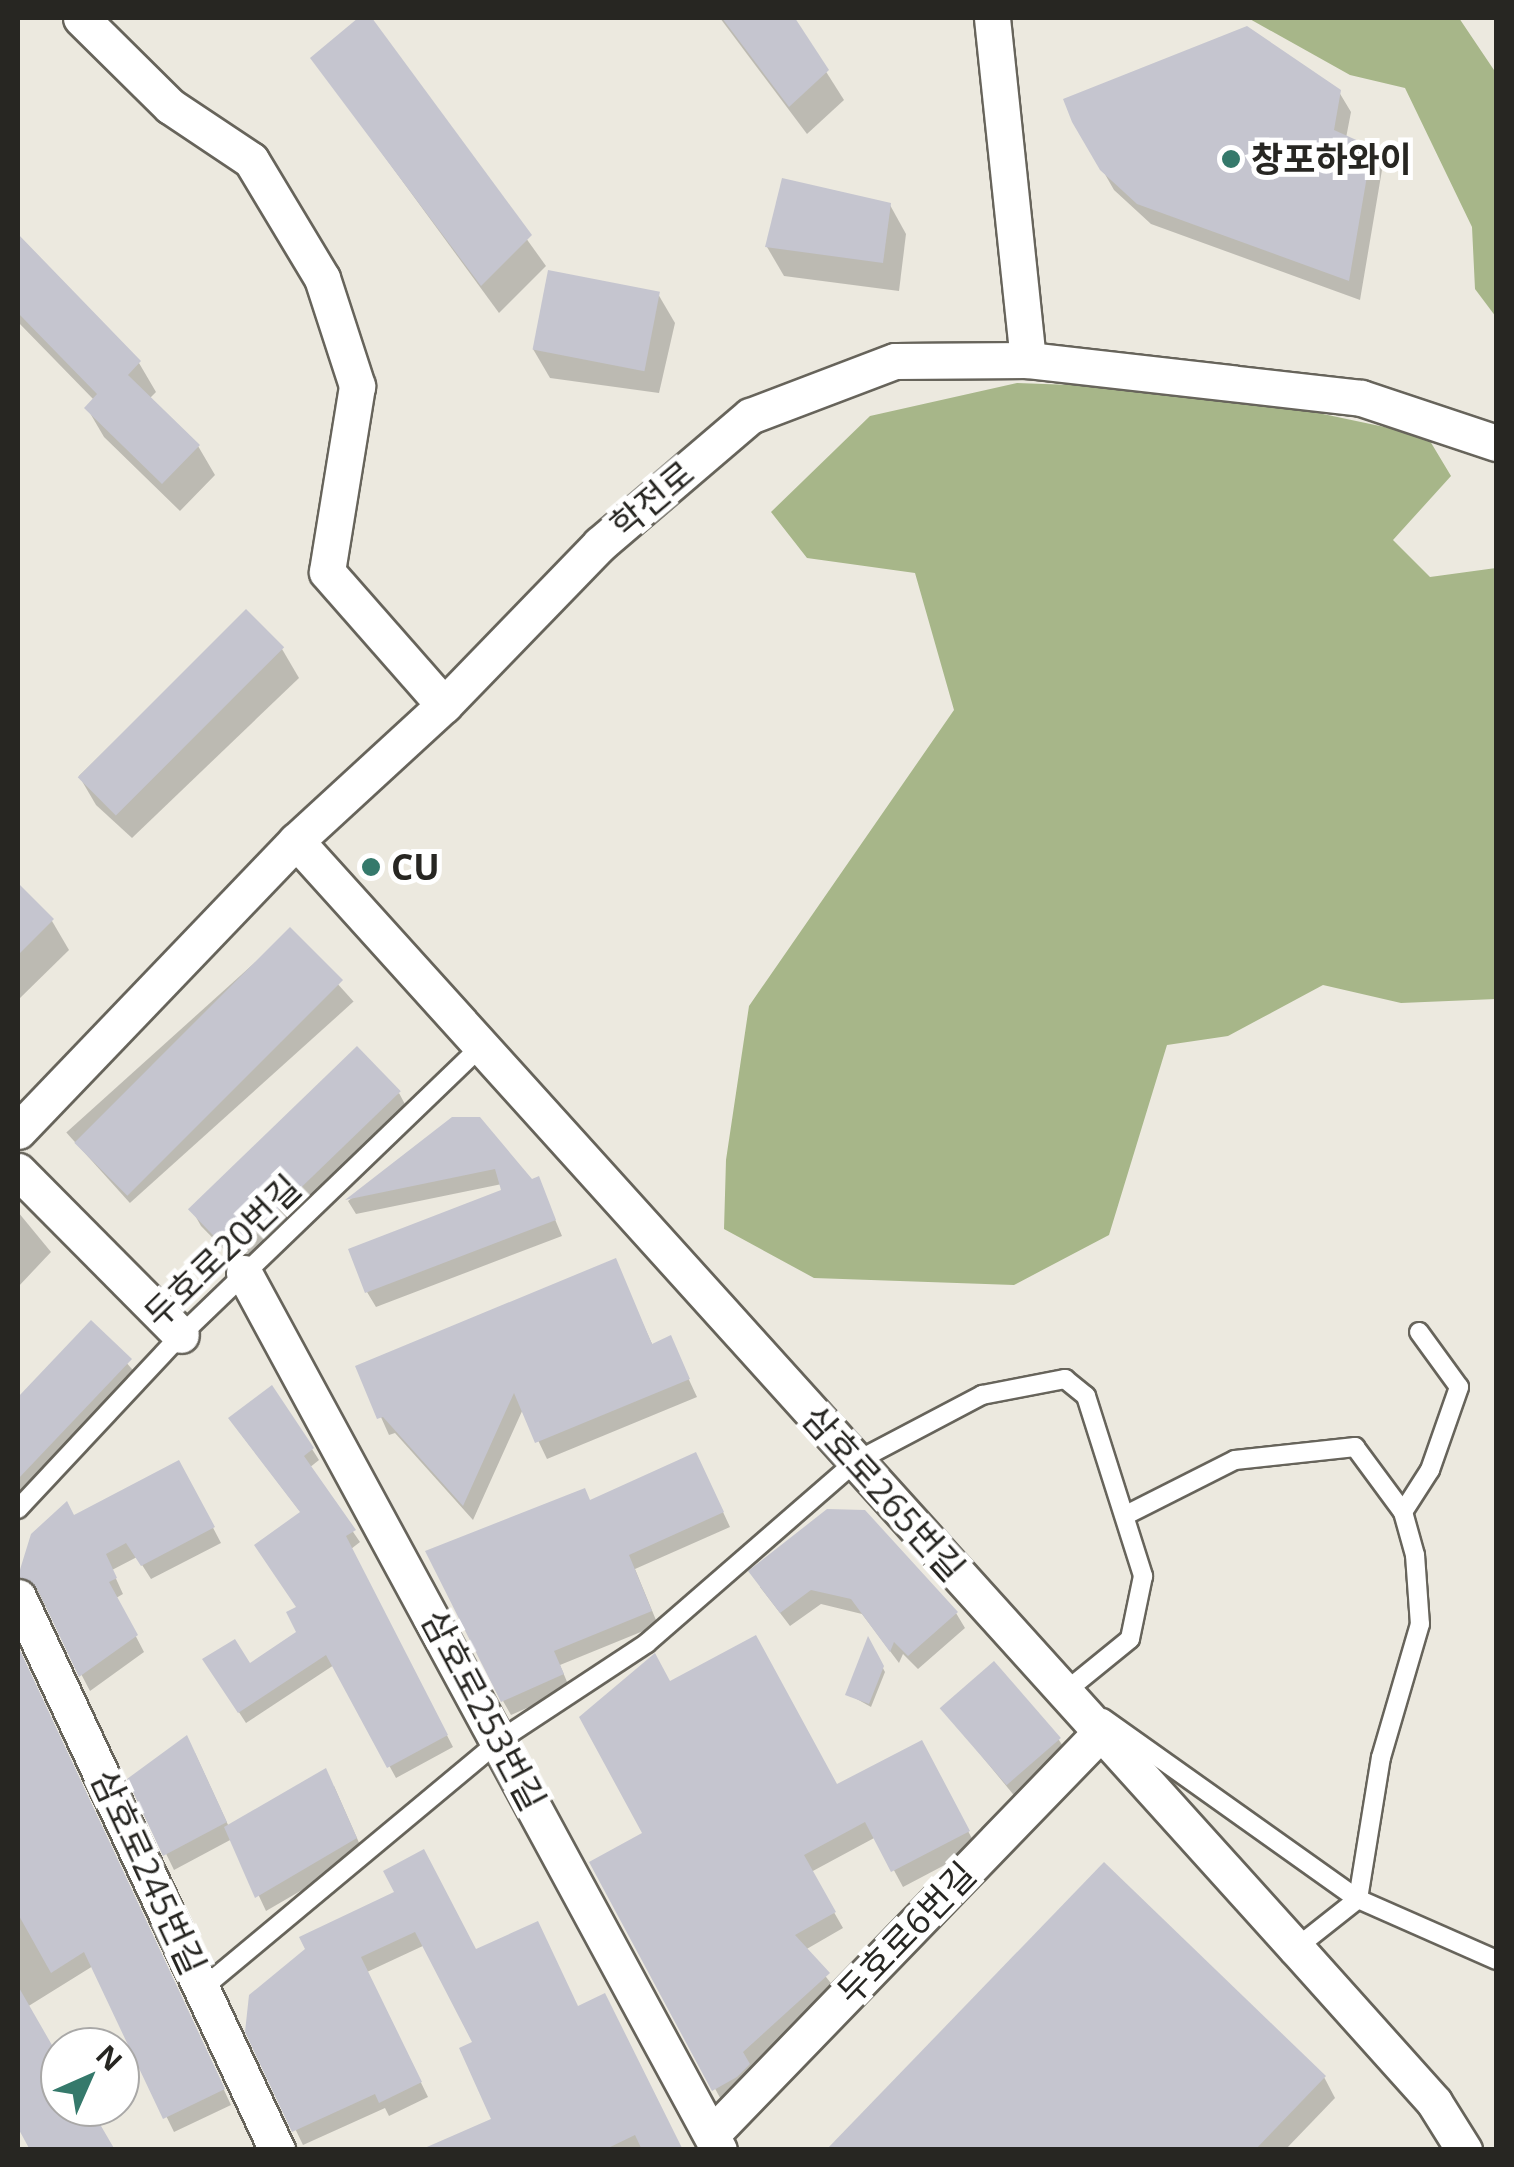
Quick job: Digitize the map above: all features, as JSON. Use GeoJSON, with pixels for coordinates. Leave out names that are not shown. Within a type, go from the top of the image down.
{"type":"FeatureCollection","features":[{"type":"Feature","properties":{"kind":"street"},"geometry":{"type":"LineString","coordinates":[[81,18],[170,106],[250,160],[322,278],[357,386],[327,572],[444,705]]}},
{"type":"Feature","properties":{"kind":"street"},"geometry":{"type":"LineString","coordinates":[[992,18],[1028,360]]}},
{"type":"Feature","properties":{"kind":"street","name":"학전로"},"geometry":{"type":"LineString","coordinates":[[18,1131],[296,841],[444,705],[600,544],[750,416],[895,361],[1028,360],[1361,398],[1496,443]]}},
{"type":"Feature","properties":{"kind":"street","name":"삼호로265번길"},"geometry":{"type":"LineString","coordinates":[[296,841],[1434,2102],[1464,2150]]}},
{"type":"Feature","properties":{"kind":"street"},"geometry":{"type":"LineString","coordinates":[[18,1172],[181,1335]]}},
{"type":"Feature","properties":{"kind":"street","name":"삼호로253번길"},"geometry":{"type":"LineString","coordinates":[[244,1273],[715,2142]]}},
{"type":"Feature","properties":{"kind":"street","name":"삼호로245번길"},"geometry":{"type":"LineString","coordinates":[[18,1597],[277,2150]]}},
{"type":"Feature","properties":{"kind":"street","name":"두호로6번길"},"geometry":{"type":"LineString","coordinates":[[715,2142],[1100,1733]]}},
{"type":"Feature","properties":{"kind":"lane","name":"두호로20번길"},"geometry":{"type":"LineString","coordinates":[[18,1509],[181,1335],[480,1046]]}},
{"type":"Feature","properties":{"kind":"lane"},"geometry":{"type":"LineString","coordinates":[[1404,1512],[1430,1470],[1459,1387],[1419,1332]]}},
{"type":"Feature","properties":{"kind":"lane"},"geometry":{"type":"LineString","coordinates":[[204,1988],[500,1740],[648,1643],[855,1462],[982,1395],[1065,1379],[1086,1396],[1143,1576],[1130,1638],[1062,1689],[1358,1899],[1496,1960]]}},
{"type":"Feature","properties":{"kind":"lane"},"geometry":{"type":"LineString","coordinates":[[1126,1514],[1235,1460],[1355,1447],[1404,1512],[1415,1555],[1420,1624],[1380,1757],[1358,1899],[1296,1948]]}},
{"type":"Feature","properties":{"kind":"green space"},"geometry":{"type":"Polygon","coordinates":[[[1248,18],[1459,18],[1496,73],[1496,317],[1475,289],[1472,227],[1405,88],[1350,75],[1248,18]]]}},
{"type":"Feature","properties":{"kind":"green space"},"geometry":{"type":"Polygon","coordinates":[[[1017,383],[1209,390],[1427,436],[1451,476],[1393,540],[1430,577],[1496,568],[1496,999],[1401,1003],[1323,985],[1228,1036],[1167,1045],[1109,1235],[1014,1285],[814,1278],[724,1229],[726,1160],[749,1006],[954,710],[915,573],[807,558],[771,512],[870,416],[1017,383]]]}},
{"type":"Feature","properties":{"kind":"building"},"geometry":{"type":"Polygon","coordinates":[[[358,18],[372,18],[532,235],[481,286],[310,58],[358,18]]]}},
{"type":"Feature","properties":{"kind":"building"},"geometry":{"type":"Polygon","coordinates":[[[722,18],[795,18],[829,70],[789,107],[722,18]]]}},
{"type":"Feature","properties":{"kind":"building","name":"창포하와이"},"geometry":{"type":"Polygon","coordinates":[[[1247,26],[1341,90],[1334,130],[1372,147],[1349,281],[1137,204],[1100,170],[1072,122],[1063,99],[1247,26]]]}},
{"type":"Feature","properties":{"kind":"building"},"geometry":{"type":"Polygon","coordinates":[[[782,178],[891,203],[883,263],[765,247],[782,178]]]}},
{"type":"Feature","properties":{"kind":"building"},"geometry":{"type":"Polygon","coordinates":[[[18,234],[141,361],[128,375],[200,445],[162,484],[84,408],[97,394],[18,313],[18,234]]]}},
{"type":"Feature","properties":{"kind":"building"},"geometry":{"type":"Polygon","coordinates":[[[548,270],[660,292],[644,371],[533,350],[548,270]]]}},
{"type":"Feature","properties":{"kind":"building"},"geometry":{"type":"Polygon","coordinates":[[[246,609],[284,647],[116,815],[78,777],[246,609]]]}},
{"type":"Feature","properties":{"kind":"building"},"geometry":{"type":"Polygon","coordinates":[[[18,883],[54,919],[18,955],[18,883]]]}},
{"type":"Feature","properties":{"kind":"building"},"geometry":{"type":"Polygon","coordinates":[[[290,927],[343,980],[127,1196],[74,1143],[290,927]]]}},
{"type":"Feature","properties":{"kind":"building"},"geometry":{"type":"Polygon","coordinates":[[[357,1046],[401,1091],[232,1255],[188,1209],[357,1046]]]}},
{"type":"Feature","properties":{"kind":"building"},"geometry":{"type":"Polygon","coordinates":[[[452,1117],[480,1117],[532,1179],[539,1176],[556,1220],[365,1293],[348,1249],[501,1190],[495,1169],[345,1200],[452,1117]]]}},
{"type":"Feature","properties":{"kind":"building"},"geometry":{"type":"Polygon","coordinates":[[[616,1258],[652,1344],[671,1335],[690,1379],[535,1443],[514,1393],[463,1506],[383,1417],[377,1419],[355,1366],[616,1258]]]}},
{"type":"Feature","properties":{"kind":"building"},"geometry":{"type":"Polygon","coordinates":[[[91,1320],[132,1359],[18,1479],[18,1397],[91,1320]]]}},
{"type":"Feature","properties":{"kind":"building"},"geometry":{"type":"Polygon","coordinates":[[[272,1385],[314,1448],[304,1456],[356,1530],[346,1536],[448,1735],[387,1768],[326,1655],[238,1713],[202,1659],[235,1639],[250,1663],[296,1632],[286,1612],[296,1607],[254,1545],[300,1512],[228,1418],[272,1385]]]}},
{"type":"Feature","properties":{"kind":"building"},"geometry":{"type":"Polygon","coordinates":[[[696,1452],[724,1512],[629,1555],[652,1611],[554,1651],[564,1674],[501,1702],[425,1551],[585,1488],[590,1500],[696,1452]]]}},
{"type":"Feature","properties":{"kind":"building"},"geometry":{"type":"Polygon","coordinates":[[[179,1460],[215,1527],[141,1566],[126,1543],[106,1554],[117,1578],[109,1582],[138,1635],[79,1677],[37,1588],[18,1576],[31,1534],[67,1501],[74,1515],[179,1460]]]}},
{"type":"Feature","properties":{"kind":"building"},"geometry":{"type":"Polygon","coordinates":[[[827,1509],[865,1510],[958,1612],[908,1656],[894,1642],[890,1652],[851,1599],[811,1590],[780,1613],[748,1571],[827,1509]]]}},
{"type":"Feature","properties":{"kind":"building"},"geometry":{"type":"Polygon","coordinates":[[[756,1635],[837,1784],[922,1740],[970,1831],[891,1872],[865,1822],[804,1855],[836,1912],[795,1935],[830,1973],[743,2052],[750,2064],[737,2077],[712,2091],[589,1862],[642,1833],[579,1717],[655,1653],[670,1681],[756,1635]]]}},
{"type":"Feature","properties":{"kind":"building"},"geometry":{"type":"Polygon","coordinates":[[[868,1636],[884,1666],[869,1704],[845,1695],[868,1636]]]}},
{"type":"Feature","properties":{"kind":"building"},"geometry":{"type":"Polygon","coordinates":[[[18,1646],[225,2089],[163,2119],[140,2070],[140,2027],[119,2027],[84,1952],[51,1973],[18,1914],[18,1646]]]}},
{"type":"Feature","properties":{"kind":"building"},"geometry":{"type":"Polygon","coordinates":[[[994,1661],[1061,1738],[1007,1785],[940,1708],[994,1661]]]}},
{"type":"Feature","properties":{"kind":"building"},"geometry":{"type":"Polygon","coordinates":[[[187,1735],[227,1822],[163,1856],[127,1779],[187,1735]]]}},
{"type":"Feature","properties":{"kind":"building"},"geometry":{"type":"Polygon","coordinates":[[[326,1768],[357,1838],[255,1898],[224,1827],[326,1768]]]}},
{"type":"Feature","properties":{"kind":"building"},"geometry":{"type":"Polygon","coordinates":[[[424,1849],[476,1949],[538,1921],[578,2006],[605,1993],[683,2150],[642,2150],[635,2135],[604,2150],[420,2150],[491,2119],[459,2048],[472,2042],[415,1932],[361,1957],[422,2082],[379,2103],[375,2094],[292,2132],[245,2032],[249,1995],[305,1949],[299,1937],[394,1892],[383,1871],[424,1849]]]}},
{"type":"Feature","properties":{"kind":"building"},"geometry":{"type":"Polygon","coordinates":[[[1104,1862],[1326,2076],[1255,2150],[826,2150],[1104,1862]]]}},
{"type":"Feature","properties":{"kind":"building"},"geometry":{"type":"Polygon","coordinates":[[[18,1986],[42,2027],[40,2127],[102,2127],[115,2150],[30,2150],[18,2128],[18,1986]]]}},
{"type":"Feature","properties":{"kind":"place","name":"창포하와이"},"geometry":{"type":"Point","coordinates":[1231,159]}},
{"type":"Feature","properties":{"kind":"place","name":"CU"},"geometry":{"type":"Point","coordinates":[371,867]}}]}
